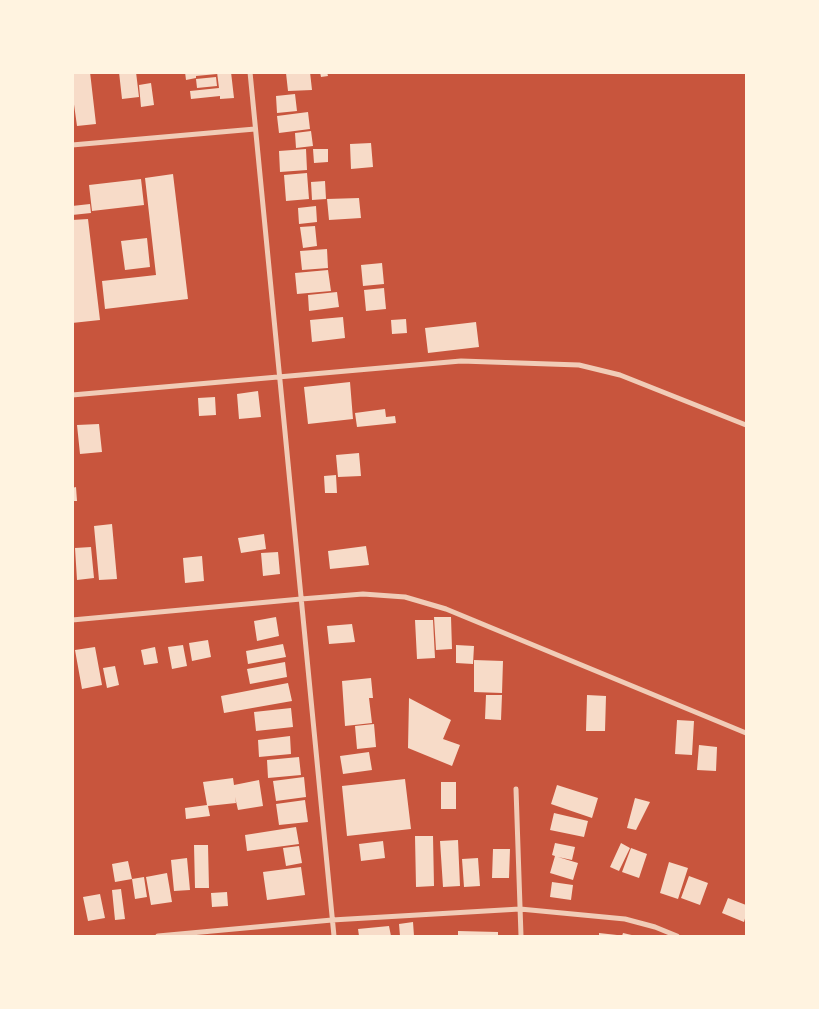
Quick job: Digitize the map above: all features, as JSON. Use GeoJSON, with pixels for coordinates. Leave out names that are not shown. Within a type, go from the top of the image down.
{"type":"FeatureCollection","features":[{"type":"Feature","properties":{"kind":"street"},"geometry":{"type":"LineString","coordinates":[[250,72],[334,936]]}},
{"type":"Feature","properties":{"kind":"street"},"geometry":{"type":"LineString","coordinates":[[72,145],[255,129]]}},
{"type":"Feature","properties":{"kind":"street"},"geometry":{"type":"LineString","coordinates":[[72,395],[461,361],[579,365],[620,375],[746,425]]}},
{"type":"Feature","properties":{"kind":"street"},"geometry":{"type":"LineString","coordinates":[[72,620],[363,594],[405,598],[446,609],[746,733]]}},
{"type":"Feature","properties":{"kind":"street"},"geometry":{"type":"LineString","coordinates":[[516,789],[521,936]]}},
{"type":"Feature","properties":{"kind":"street"},"geometry":{"type":"LineString","coordinates":[[158,936],[332,920],[520,909],[625,919],[655,927],[677,936]]}},
{"type":"Feature","properties":{"kind":"building"},"geometry":{"type":"Polygon","coordinates":[[[72,72],[90,72],[96,124],[77,126],[72,90],[72,72]]]}},
{"type":"Feature","properties":{"kind":"building"},"geometry":{"type":"Polygon","coordinates":[[[119,72],[136,72],[139,97],[122,99],[119,72]]]}},
{"type":"Feature","properties":{"kind":"building"},"geometry":{"type":"Polygon","coordinates":[[[185,72],[217,72],[217,74],[196,76],[196,78],[186,80],[185,72]]]}},
{"type":"Feature","properties":{"kind":"building"},"geometry":{"type":"Polygon","coordinates":[[[217,72],[231,72],[234,98],[220,99],[220,96],[191,99],[190,91],[219,88],[217,72]]]}},
{"type":"Feature","properties":{"kind":"building"},"geometry":{"type":"Polygon","coordinates":[[[310,72],[312,90],[288,91],[286,73],[310,72]]]}},
{"type":"Feature","properties":{"kind":"building"},"geometry":{"type":"Polygon","coordinates":[[[320,72],[327,72],[328,76],[321,77],[320,72]]]}},
{"type":"Feature","properties":{"kind":"building"},"geometry":{"type":"Polygon","coordinates":[[[216,77],[217,86],[197,88],[196,79],[216,77]]]}},
{"type":"Feature","properties":{"kind":"building"},"geometry":{"type":"Polygon","coordinates":[[[151,83],[154,105],[141,107],[139,85],[151,83]]]}},
{"type":"Feature","properties":{"kind":"building"},"geometry":{"type":"Polygon","coordinates":[[[295,94],[297,111],[277,113],[276,96],[295,94]]]}},
{"type":"Feature","properties":{"kind":"building"},"geometry":{"type":"Polygon","coordinates":[[[308,112],[310,129],[279,133],[277,116],[308,112]]]}},
{"type":"Feature","properties":{"kind":"building"},"geometry":{"type":"Polygon","coordinates":[[[311,131],[313,146],[296,148],[295,133],[311,131]]]}},
{"type":"Feature","properties":{"kind":"building"},"geometry":{"type":"Polygon","coordinates":[[[371,143],[373,167],[351,169],[350,144],[371,143]]]}},
{"type":"Feature","properties":{"kind":"building"},"geometry":{"type":"Polygon","coordinates":[[[306,149],[307,170],[280,172],[279,151],[306,149]]]}},
{"type":"Feature","properties":{"kind":"building"},"geometry":{"type":"Polygon","coordinates":[[[313,149],[328,149],[328,162],[314,163],[313,149]]]}},
{"type":"Feature","properties":{"kind":"building"},"geometry":{"type":"Polygon","coordinates":[[[307,173],[309,199],[286,201],[284,175],[307,173]]]}},
{"type":"Feature","properties":{"kind":"building"},"geometry":{"type":"Polygon","coordinates":[[[173,174],[188,299],[105,309],[102,281],[156,275],[145,178],[173,174]]]}},
{"type":"Feature","properties":{"kind":"building"},"geometry":{"type":"Polygon","coordinates":[[[141,179],[144,205],[92,211],[89,185],[141,179]]]}},
{"type":"Feature","properties":{"kind":"building"},"geometry":{"type":"Polygon","coordinates":[[[325,181],[326,199],[312,200],[311,182],[325,181]]]}},
{"type":"Feature","properties":{"kind":"building"},"geometry":{"type":"Polygon","coordinates":[[[359,198],[361,218],[329,220],[327,199],[359,198]]]}},
{"type":"Feature","properties":{"kind":"building"},"geometry":{"type":"Polygon","coordinates":[[[90,204],[91,213],[72,215],[72,206],[90,204]]]}},
{"type":"Feature","properties":{"kind":"building"},"geometry":{"type":"Polygon","coordinates":[[[316,206],[317,222],[299,224],[298,208],[316,206]]]}},
{"type":"Feature","properties":{"kind":"building"},"geometry":{"type":"Polygon","coordinates":[[[88,219],[100,320],[72,323],[72,220],[88,219]]]}},
{"type":"Feature","properties":{"kind":"building"},"geometry":{"type":"Polygon","coordinates":[[[315,226],[317,246],[303,248],[300,227],[315,226]]]}},
{"type":"Feature","properties":{"kind":"building"},"geometry":{"type":"Polygon","coordinates":[[[147,238],[150,267],[125,270],[121,241],[147,238]]]}},
{"type":"Feature","properties":{"kind":"building"},"geometry":{"type":"Polygon","coordinates":[[[327,249],[328,268],[302,270],[300,251],[327,249]]]}},
{"type":"Feature","properties":{"kind":"building"},"geometry":{"type":"Polygon","coordinates":[[[382,263],[384,284],[363,286],[361,265],[382,263]]]}},
{"type":"Feature","properties":{"kind":"building"},"geometry":{"type":"Polygon","coordinates":[[[328,270],[331,291],[297,294],[295,273],[328,270]]]}},
{"type":"Feature","properties":{"kind":"building"},"geometry":{"type":"Polygon","coordinates":[[[384,288],[386,309],[366,311],[364,290],[384,288]]]}},
{"type":"Feature","properties":{"kind":"building"},"geometry":{"type":"Polygon","coordinates":[[[337,292],[339,307],[309,311],[308,295],[337,292]]]}},
{"type":"Feature","properties":{"kind":"building"},"geometry":{"type":"Polygon","coordinates":[[[343,317],[345,338],[312,342],[310,320],[343,317]]]}},
{"type":"Feature","properties":{"kind":"building"},"geometry":{"type":"Polygon","coordinates":[[[406,319],[407,333],[392,334],[391,320],[406,319]]]}},
{"type":"Feature","properties":{"kind":"building"},"geometry":{"type":"Polygon","coordinates":[[[476,322],[479,347],[428,353],[425,328],[476,322]]]}},
{"type":"Feature","properties":{"kind":"building"},"geometry":{"type":"Polygon","coordinates":[[[350,382],[353,419],[308,424],[304,387],[350,382]]]}},
{"type":"Feature","properties":{"kind":"building"},"geometry":{"type":"Polygon","coordinates":[[[258,391],[261,417],[239,419],[237,394],[258,391]]]}},
{"type":"Feature","properties":{"kind":"building"},"geometry":{"type":"Polygon","coordinates":[[[215,397],[216,415],[199,416],[198,398],[215,397]]]}},
{"type":"Feature","properties":{"kind":"building"},"geometry":{"type":"Polygon","coordinates":[[[385,409],[386,417],[395,416],[396,423],[357,427],[355,413],[385,409]]]}},
{"type":"Feature","properties":{"kind":"building"},"geometry":{"type":"Polygon","coordinates":[[[99,424],[102,452],[80,454],[77,425],[99,424]]]}},
{"type":"Feature","properties":{"kind":"building"},"geometry":{"type":"Polygon","coordinates":[[[359,453],[361,476],[338,477],[336,455],[359,453]]]}},
{"type":"Feature","properties":{"kind":"building"},"geometry":{"type":"Polygon","coordinates":[[[336,475],[337,493],[325,493],[324,476],[336,475]]]}},
{"type":"Feature","properties":{"kind":"building"},"geometry":{"type":"Polygon","coordinates":[[[76,487],[77,501],[72,501],[72,488],[76,487]]]}},
{"type":"Feature","properties":{"kind":"building"},"geometry":{"type":"Polygon","coordinates":[[[112,524],[117,579],[99,580],[94,526],[112,524]]]}},
{"type":"Feature","properties":{"kind":"building"},"geometry":{"type":"Polygon","coordinates":[[[264,534],[266,549],[241,553],[238,538],[264,534]]]}},
{"type":"Feature","properties":{"kind":"building"},"geometry":{"type":"Polygon","coordinates":[[[366,546],[369,565],[330,569],[328,551],[366,546]]]}},
{"type":"Feature","properties":{"kind":"building"},"geometry":{"type":"Polygon","coordinates":[[[91,547],[94,578],[77,580],[75,548],[91,547]]]}},
{"type":"Feature","properties":{"kind":"building"},"geometry":{"type":"Polygon","coordinates":[[[278,552],[280,574],[263,576],[261,553],[278,552]]]}},
{"type":"Feature","properties":{"kind":"building"},"geometry":{"type":"Polygon","coordinates":[[[202,556],[204,581],[185,583],[183,558],[202,556]]]}},
{"type":"Feature","properties":{"kind":"building"},"geometry":{"type":"Polygon","coordinates":[[[276,617],[279,636],[257,641],[254,621],[276,617]]]}},
{"type":"Feature","properties":{"kind":"building"},"geometry":{"type":"Polygon","coordinates":[[[434,617],[451,617],[452,649],[436,650],[434,617]]]}},
{"type":"Feature","properties":{"kind":"building"},"geometry":{"type":"Polygon","coordinates":[[[415,620],[433,620],[435,658],[417,659],[415,620]]]}},
{"type":"Feature","properties":{"kind":"building"},"geometry":{"type":"Polygon","coordinates":[[[352,624],[355,642],[329,644],[327,626],[352,624]]]}},
{"type":"Feature","properties":{"kind":"building"},"geometry":{"type":"Polygon","coordinates":[[[208,640],[211,657],[192,661],[189,643],[208,640]]]}},
{"type":"Feature","properties":{"kind":"building"},"geometry":{"type":"Polygon","coordinates":[[[283,644],[286,657],[248,664],[246,651],[283,644]]]}},
{"type":"Feature","properties":{"kind":"building"},"geometry":{"type":"Polygon","coordinates":[[[183,645],[187,666],[172,669],[168,647],[183,645]]]}},
{"type":"Feature","properties":{"kind":"building"},"geometry":{"type":"Polygon","coordinates":[[[456,645],[474,646],[473,664],[456,663],[456,645]]]}},
{"type":"Feature","properties":{"kind":"building"},"geometry":{"type":"Polygon","coordinates":[[[95,647],[102,685],[82,689],[75,650],[95,647]]]}},
{"type":"Feature","properties":{"kind":"building"},"geometry":{"type":"Polygon","coordinates":[[[155,647],[158,663],[144,665],[141,650],[155,647]]]}},
{"type":"Feature","properties":{"kind":"building"},"geometry":{"type":"Polygon","coordinates":[[[474,660],[503,661],[502,693],[474,692],[474,660]]]}},
{"type":"Feature","properties":{"kind":"building"},"geometry":{"type":"Polygon","coordinates":[[[285,662],[287,677],[250,684],[247,669],[285,662]]]}},
{"type":"Feature","properties":{"kind":"building"},"geometry":{"type":"Polygon","coordinates":[[[115,666],[119,685],[107,688],[103,668],[115,666]]]}},
{"type":"Feature","properties":{"kind":"building"},"geometry":{"type":"Polygon","coordinates":[[[371,678],[373,698],[369,698],[372,723],[345,726],[342,681],[371,678]]]}},
{"type":"Feature","properties":{"kind":"building"},"geometry":{"type":"Polygon","coordinates":[[[288,683],[292,701],[224,713],[221,696],[288,683]]]}},
{"type":"Feature","properties":{"kind":"building"},"geometry":{"type":"Polygon","coordinates":[[[486,695],[502,695],[501,720],[485,719],[486,695]]]}},
{"type":"Feature","properties":{"kind":"building"},"geometry":{"type":"Polygon","coordinates":[[[587,695],[606,696],[605,731],[586,731],[587,695]]]}},
{"type":"Feature","properties":{"kind":"building"},"geometry":{"type":"Polygon","coordinates":[[[409,698],[451,720],[443,739],[460,745],[452,766],[408,748],[409,698]]]}},
{"type":"Feature","properties":{"kind":"building"},"geometry":{"type":"Polygon","coordinates":[[[291,708],[293,727],[256,731],[254,712],[291,708]]]}},
{"type":"Feature","properties":{"kind":"building"},"geometry":{"type":"Polygon","coordinates":[[[677,720],[694,721],[692,755],[675,754],[677,720]]]}},
{"type":"Feature","properties":{"kind":"building"},"geometry":{"type":"Polygon","coordinates":[[[374,724],[376,747],[357,749],[355,726],[374,724]]]}},
{"type":"Feature","properties":{"kind":"building"},"geometry":{"type":"Polygon","coordinates":[[[290,736],[291,754],[259,757],[258,740],[290,736]]]}},
{"type":"Feature","properties":{"kind":"building"},"geometry":{"type":"Polygon","coordinates":[[[699,745],[717,747],[716,771],[697,770],[699,745]]]}},
{"type":"Feature","properties":{"kind":"building"},"geometry":{"type":"Polygon","coordinates":[[[369,752],[372,770],[343,774],[340,756],[369,752]]]}},
{"type":"Feature","properties":{"kind":"building"},"geometry":{"type":"Polygon","coordinates":[[[299,757],[301,775],[268,778],[267,760],[299,757]]]}},
{"type":"Feature","properties":{"kind":"building"},"geometry":{"type":"Polygon","coordinates":[[[304,777],[306,797],[276,801],[273,781],[304,777]]]}},
{"type":"Feature","properties":{"kind":"building"},"geometry":{"type":"Polygon","coordinates":[[[233,778],[234,785],[259,780],[263,806],[238,810],[235,797],[236,803],[208,806],[210,816],[186,819],[185,808],[207,805],[203,782],[233,778]]]}},
{"type":"Feature","properties":{"kind":"building"},"geometry":{"type":"Polygon","coordinates":[[[405,779],[411,829],[347,836],[342,786],[405,779]]]}},
{"type":"Feature","properties":{"kind":"building"},"geometry":{"type":"Polygon","coordinates":[[[441,782],[456,782],[456,809],[441,809],[441,782]]]}},
{"type":"Feature","properties":{"kind":"building"},"geometry":{"type":"Polygon","coordinates":[[[557,785],[598,798],[592,818],[551,804],[557,785]]]}},
{"type":"Feature","properties":{"kind":"building"},"geometry":{"type":"Polygon","coordinates":[[[635,798],[650,802],[636,830],[627,828],[635,798]]]}},
{"type":"Feature","properties":{"kind":"building"},"geometry":{"type":"Polygon","coordinates":[[[305,800],[308,822],[279,825],[276,804],[305,800]]]}},
{"type":"Feature","properties":{"kind":"building"},"geometry":{"type":"Polygon","coordinates":[[[554,813],[588,821],[584,837],[550,830],[554,813]]]}},
{"type":"Feature","properties":{"kind":"building"},"geometry":{"type":"Polygon","coordinates":[[[296,827],[299,844],[247,851],[245,835],[296,827]]]}},
{"type":"Feature","properties":{"kind":"building"},"geometry":{"type":"Polygon","coordinates":[[[415,836],[433,836],[434,886],[416,887],[415,836]]]}},
{"type":"Feature","properties":{"kind":"building"},"geometry":{"type":"Polygon","coordinates":[[[458,840],[460,886],[443,887],[440,841],[458,840]]]}},
{"type":"Feature","properties":{"kind":"building"},"geometry":{"type":"Polygon","coordinates":[[[383,841],[385,858],[361,861],[359,844],[383,841]]]}},
{"type":"Feature","properties":{"kind":"building"},"geometry":{"type":"Polygon","coordinates":[[[555,843],[575,847],[572,860],[558,857],[578,863],[573,880],[550,873],[555,856],[552,855],[555,843]]]}},
{"type":"Feature","properties":{"kind":"building"},"geometry":{"type":"Polygon","coordinates":[[[621,843],[630,848],[619,871],[610,867],[621,843]]]}},
{"type":"Feature","properties":{"kind":"building"},"geometry":{"type":"Polygon","coordinates":[[[194,845],[208,845],[209,888],[195,888],[194,845]]]}},
{"type":"Feature","properties":{"kind":"building"},"geometry":{"type":"Polygon","coordinates":[[[299,846],[302,863],[286,866],[283,848],[299,846]]]}},
{"type":"Feature","properties":{"kind":"building"},"geometry":{"type":"Polygon","coordinates":[[[631,848],[647,854],[639,878],[622,872],[631,848]]]}},
{"type":"Feature","properties":{"kind":"building"},"geometry":{"type":"Polygon","coordinates":[[[493,849],[510,849],[509,878],[492,878],[493,849]]]}},
{"type":"Feature","properties":{"kind":"building"},"geometry":{"type":"Polygon","coordinates":[[[187,858],[190,890],[174,891],[171,860],[187,858]]]}},
{"type":"Feature","properties":{"kind":"building"},"geometry":{"type":"Polygon","coordinates":[[[478,858],[480,886],[464,887],[462,859],[478,858]]]}},
{"type":"Feature","properties":{"kind":"building"},"geometry":{"type":"Polygon","coordinates":[[[128,861],[132,879],[115,882],[112,864],[128,861]]]}},
{"type":"Feature","properties":{"kind":"building"},"geometry":{"type":"Polygon","coordinates":[[[669,862],[688,868],[678,899],[660,893],[669,862]]]}},
{"type":"Feature","properties":{"kind":"building"},"geometry":{"type":"Polygon","coordinates":[[[301,867],[305,895],[267,900],[263,872],[301,867]]]}},
{"type":"Feature","properties":{"kind":"building"},"geometry":{"type":"Polygon","coordinates":[[[167,873],[172,902],[151,905],[146,877],[167,873]]]}},
{"type":"Feature","properties":{"kind":"building"},"geometry":{"type":"Polygon","coordinates":[[[689,876],[708,883],[700,905],[681,898],[689,876]]]}},
{"type":"Feature","properties":{"kind":"building"},"geometry":{"type":"Polygon","coordinates":[[[144,877],[147,897],[135,899],[132,879],[144,877]]]}},
{"type":"Feature","properties":{"kind":"building"},"geometry":{"type":"Polygon","coordinates":[[[552,882],[573,885],[571,900],[550,897],[552,882]]]}},
{"type":"Feature","properties":{"kind":"building"},"geometry":{"type":"Polygon","coordinates":[[[121,889],[125,919],[115,920],[112,890],[121,889]]]}},
{"type":"Feature","properties":{"kind":"building"},"geometry":{"type":"Polygon","coordinates":[[[227,892],[228,906],[212,907],[211,893],[227,892]]]}},
{"type":"Feature","properties":{"kind":"building"},"geometry":{"type":"Polygon","coordinates":[[[100,894],[105,918],[88,921],[83,897],[100,894]]]}},
{"type":"Feature","properties":{"kind":"building"},"geometry":{"type":"Polygon","coordinates":[[[728,898],[746,905],[744,922],[722,913],[728,898]]]}},
{"type":"Feature","properties":{"kind":"building"},"geometry":{"type":"Polygon","coordinates":[[[413,922],[414,936],[400,936],[399,924],[413,922]]]}},
{"type":"Feature","properties":{"kind":"building"},"geometry":{"type":"Polygon","coordinates":[[[389,926],[391,936],[359,936],[358,929],[389,926]]]}},
{"type":"Feature","properties":{"kind":"building"},"geometry":{"type":"Polygon","coordinates":[[[458,931],[498,932],[498,936],[458,936],[458,931]]]}},
{"type":"Feature","properties":{"kind":"building"},"geometry":{"type":"Polygon","coordinates":[[[599,933],[617,935],[617,936],[599,936],[599,933]]]}},
{"type":"Feature","properties":{"kind":"building"},"geometry":{"type":"Polygon","coordinates":[[[623,933],[636,936],[622,936],[623,933]]]}}]}
